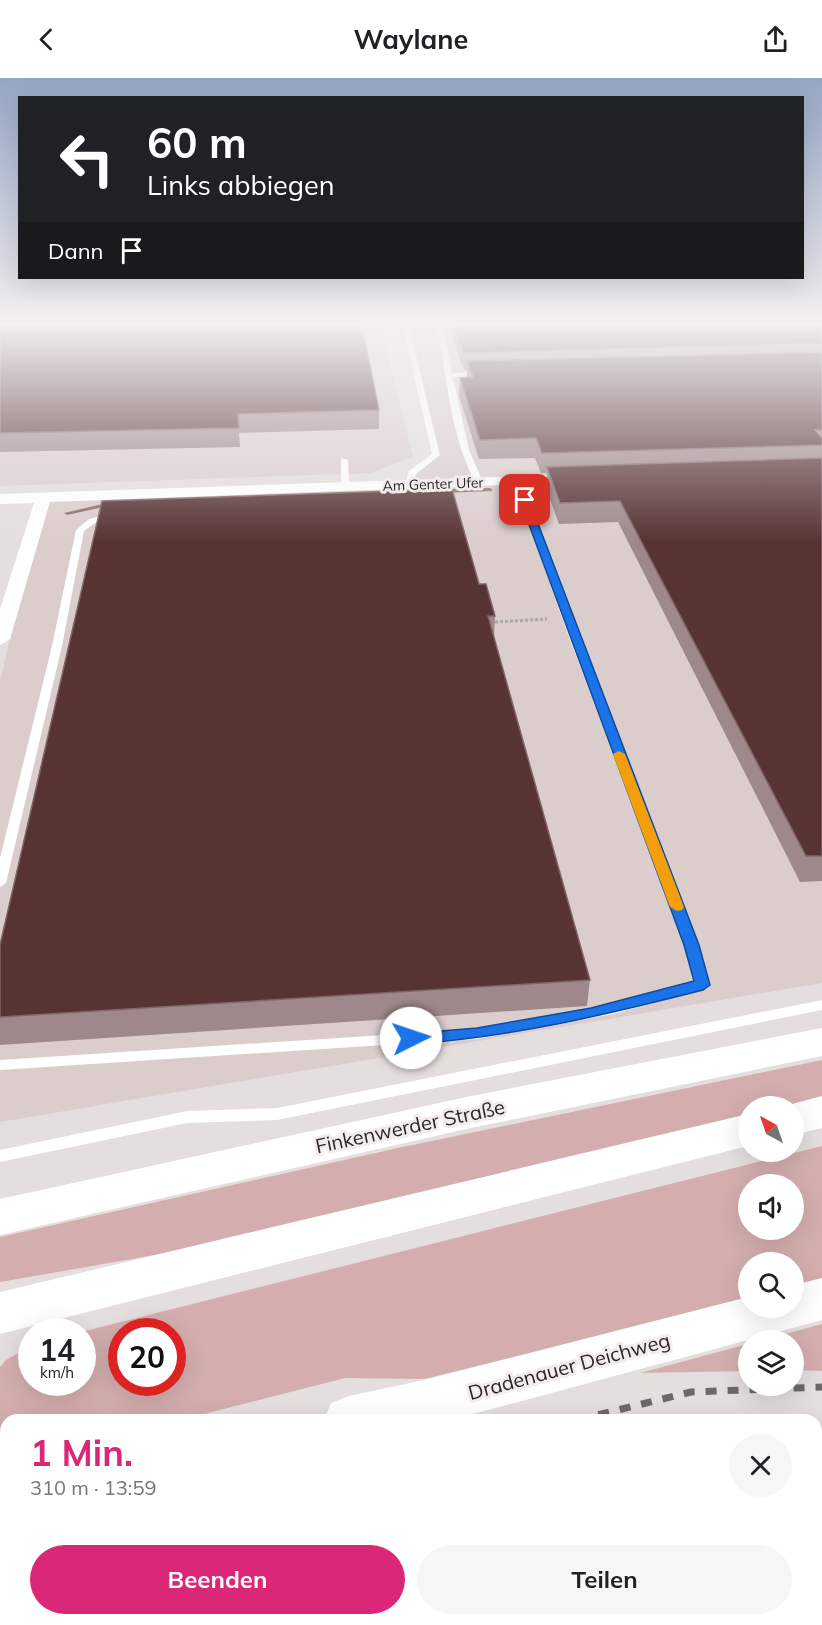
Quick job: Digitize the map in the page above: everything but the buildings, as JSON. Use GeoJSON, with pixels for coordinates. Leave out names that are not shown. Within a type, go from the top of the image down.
{"type":"FeatureCollection","features":[{"type":"Feature","properties":{"kind":"main road","name":"Finkenwerder Straße"},"geometry":{"type":"LineString","coordinates":[[0,1217],[471,1112],[822,1042]]}},
{"type":"Feature","properties":{"kind":"main road"},"geometry":{"type":"LineString","coordinates":[[804,1116],[822,1112]]}},
{"type":"Feature","properties":{"kind":"main road"},"geometry":{"type":"LineString","coordinates":[[4,1314],[738,1132]]}},
{"type":"Feature","properties":{"kind":"main road"},"geometry":{"type":"LineString","coordinates":[[804,1304],[822,1299]]}},
{"type":"Feature","properties":{"kind":"main road","name":"Dradenauer Deichweg"},"geometry":{"type":"LineString","coordinates":[[376,1414],[423,1404],[750,1318]]}},
{"type":"Feature","properties":{"kind":"street","name":"Am Genter Ufer"},"geometry":{"type":"LineString","coordinates":[[0,499],[600,478]]}},
{"type":"Feature","properties":{"kind":"street"},"geometry":{"type":"LineString","coordinates":[[0,639],[44,497]]}},
{"type":"Feature","properties":{"kind":"lane"},"geometry":{"type":"LineString","coordinates":[[409,485],[412,473],[436,455],[423,398]]}},
{"type":"Feature","properties":{"kind":"lane"},"geometry":{"type":"LineString","coordinates":[[456,398],[472,472],[479,482]]}},
{"type":"Feature","properties":{"kind":"lane"},"geometry":{"type":"LineString","coordinates":[[344,460],[345,487]]}},
{"type":"Feature","properties":{"kind":"lane"},"geometry":{"type":"LineString","coordinates":[[0,1065],[477,1034],[613,1009],[703,985],[691,945],[567,618],[518,481]]}},
{"type":"Feature","properties":{"kind":"lane"},"geometry":{"type":"LineString","coordinates":[[0,883],[57,646],[80,530],[88,522],[99,517],[124,513]]}},
{"type":"Feature","properties":{"kind":"lane"},"geometry":{"type":"LineString","coordinates":[[0,1155],[187,1117],[277,1114],[822,1005]]}},
{"type":"Feature","properties":{"kind":"shaded area"},"geometry":{"type":"Polygon","coordinates":[[[0,398],[399,398],[413,456],[371,473],[0,486],[0,398]]]}},
{"type":"Feature","properties":{"kind":"shaded area"},"geometry":{"type":"Polygon","coordinates":[[[424,398],[822,398],[822,983],[0,1122],[0,681],[44,497],[409,485],[413,474],[435,454],[424,398]]]}},
{"type":"Feature","properties":{"kind":"shaded area"},"geometry":{"type":"Polygon","coordinates":[[[822,1060],[822,1098],[804,1102],[804,1096],[738,1096],[738,1117],[172,1252],[0,1282],[0,1237],[398,1148],[822,1060]]]}},
{"type":"Feature","properties":{"kind":"shaded area"},"geometry":{"type":"Polygon","coordinates":[[[822,1146],[822,1282],[804,1286],[804,1252],[738,1252],[738,1302],[424,1379],[345,1378],[204,1414],[0,1414],[0,1367],[6,1360],[18,1353],[18,1396],[96,1396],[96,1328],[108,1325],[108,1396],[186,1396],[186,1318],[137,1318],[758,1162],[804,1162],[804,1151],[822,1146]]]}},
{"type":"Feature","properties":{"kind":"shaded area"},"geometry":{"type":"Polygon","coordinates":[[[822,1324],[822,1371],[804,1370],[804,1330],[800,1330],[822,1324]]]}},
{"type":"Feature","properties":{"kind":"shaded area"},"geometry":{"type":"Polygon","coordinates":[[[738,1347],[738,1371],[640,1373],[738,1347]]]}},
{"type":"Feature","properties":{"kind":"waterway"},"geometry":{"type":"LineString","coordinates":[[444,491],[490,490]]}},
{"type":"Feature","properties":{"kind":"waterway"},"geometry":{"type":"LineString","coordinates":[[67,513],[111,504]]}},
{"type":"Feature","properties":{"kind":"railway"},"geometry":{"type":"LineString","coordinates":[[601,1414],[691,1392],[822,1387]]}},
{"type":"Feature","properties":{"kind":"slow traffic"},"geometry":{"type":"LineString","coordinates":[[619,754],[677,907]]}},
{"type":"Feature","properties":{"kind":"route"},"geometry":{"type":"LineString","coordinates":[[411,1038],[477,1034],[613,1009],[703,985],[691,945],[567,618],[525,500]]}}]}
